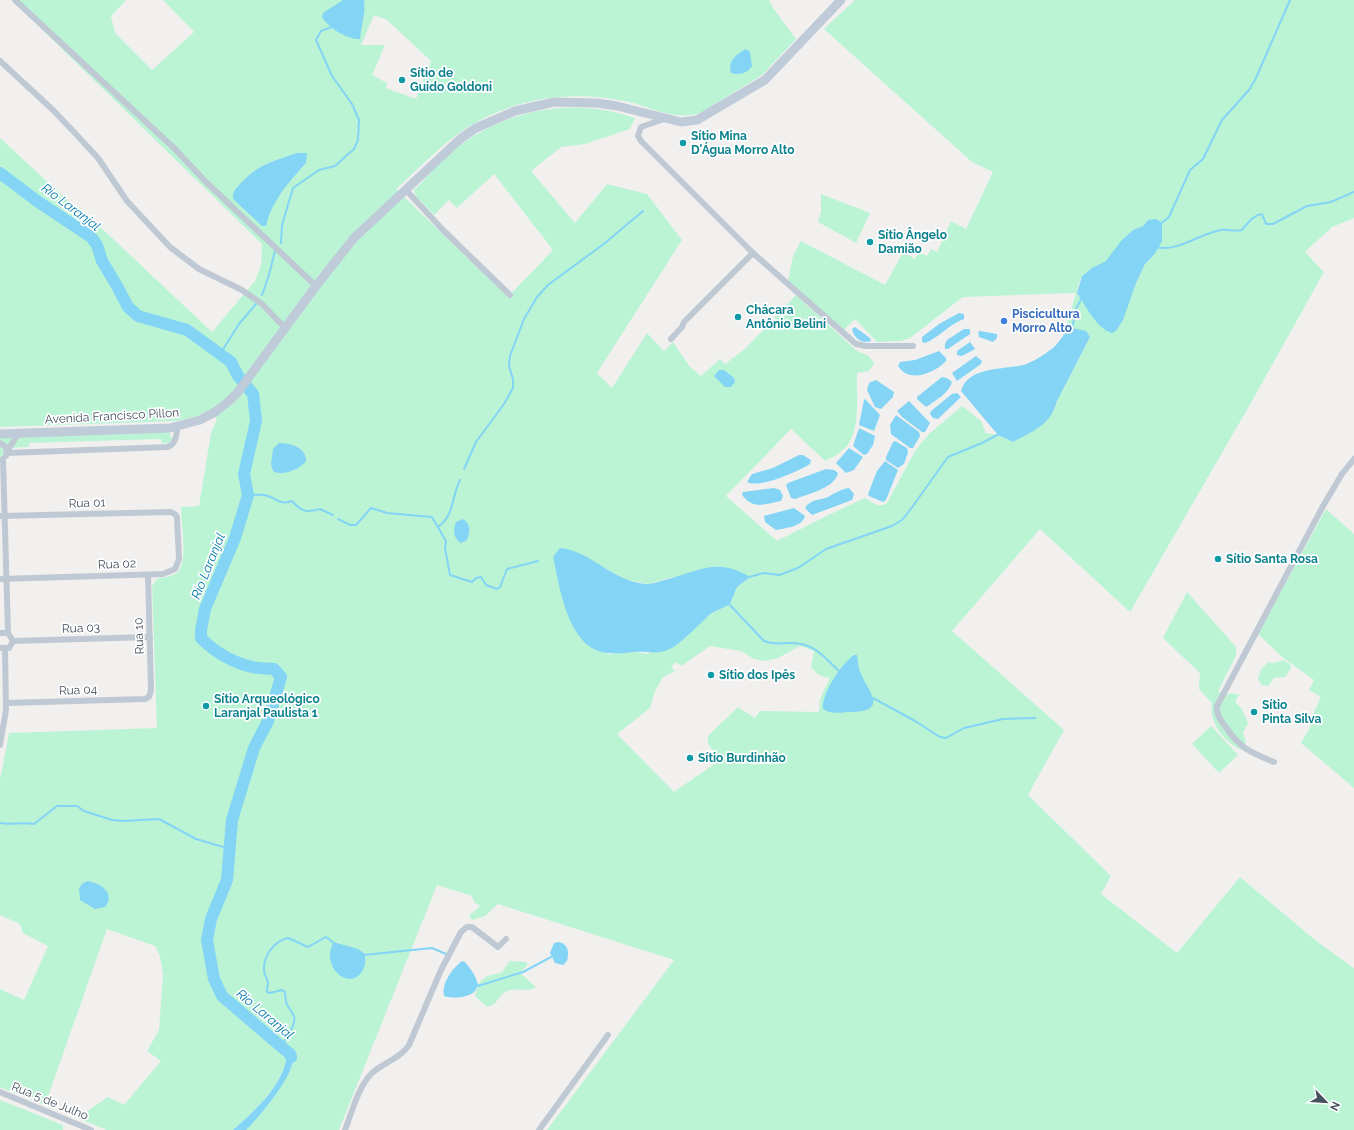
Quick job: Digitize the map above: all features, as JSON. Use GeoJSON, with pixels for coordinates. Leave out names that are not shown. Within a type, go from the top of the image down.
{"type":"FeatureCollection","features":[{"type":"Feature","properties":{"kind":"main road","name":"Avenida Francisco Pillon"},"geometry":{"type":"LineString","coordinates":[[0,434],[177,427],[200,420],[215,412],[238,392],[316,286],[363,229],[460,139],[476,128],[515,110],[554,102],[597,103],[617,106],[681,122],[697,120],[748,91],[776,70],[841,0]]}},
{"type":"Feature","properties":{"kind":"street"},"geometry":{"type":"LineString","coordinates":[[15,0],[175,149],[206,182],[316,286]]}},
{"type":"Feature","properties":{"kind":"street"},"geometry":{"type":"LineString","coordinates":[[0,60],[53,110],[98,158],[127,201],[170,247],[199,269],[242,290],[262,304],[285,328]]}},
{"type":"Feature","properties":{"kind":"street"},"geometry":{"type":"LineString","coordinates":[[665,118],[641,126],[638,133],[641,141],[753,253],[856,344],[866,346],[913,346]]}},
{"type":"Feature","properties":{"kind":"street"},"geometry":{"type":"LineString","coordinates":[[405,189],[443,230],[510,295]]}},
{"type":"Feature","properties":{"kind":"street"},"geometry":{"type":"LineString","coordinates":[[670,338],[753,253]]}},
{"type":"Feature","properties":{"kind":"street"},"geometry":{"type":"LineString","coordinates":[[4,456],[168,448],[172,446],[175,440],[177,427]]}},
{"type":"Feature","properties":{"kind":"street"},"geometry":{"type":"LineString","coordinates":[[4,456],[19,433]]}},
{"type":"Feature","properties":{"kind":"street"},"geometry":{"type":"LineString","coordinates":[[0,443],[5,445],[2,516],[7,578],[8,633],[13,641],[11,647],[2,649],[6,703],[0,745]]}},
{"type":"Feature","properties":{"kind":"street"},"geometry":{"type":"LineString","coordinates":[[1274,762],[1244,748],[1236,742],[1219,718],[1217,706],[1322,506],[1342,474],[1354,459]]}},
{"type":"Feature","properties":{"kind":"street","name":"Rua 01"},"geometry":{"type":"LineString","coordinates":[[2,516],[174,512]]}},
{"type":"Feature","properties":{"kind":"street","name":"Rua 02"},"geometry":{"type":"LineString","coordinates":[[0,579],[148,575],[166,574],[172,572],[177,566],[179,559],[177,518],[174,512]]}},
{"type":"Feature","properties":{"kind":"street","name":"Rua 10"},"geometry":{"type":"LineString","coordinates":[[148,575],[151,690],[149,697]]}},
{"type":"Feature","properties":{"kind":"street"},"geometry":{"type":"LineString","coordinates":[[0,633],[8,633]]}},
{"type":"Feature","properties":{"kind":"street","name":"Rua 03"},"geometry":{"type":"LineString","coordinates":[[13,641],[150,637]]}},
{"type":"Feature","properties":{"kind":"street","name":"Rua 04"},"geometry":{"type":"LineString","coordinates":[[6,703],[144,699],[149,697]]}},
{"type":"Feature","properties":{"kind":"street"},"geometry":{"type":"LineString","coordinates":[[345,1130],[366,1080],[376,1070],[405,1051],[409,1045],[441,970],[461,932],[467,927],[472,927],[488,942],[498,948],[506,939]]}},
{"type":"Feature","properties":{"kind":"street"},"geometry":{"type":"LineString","coordinates":[[539,1130],[608,1034]]}},
{"type":"Feature","properties":{"kind":"street","name":"Rua 5 de Julho"},"geometry":{"type":"LineString","coordinates":[[0,1092],[91,1130]]}},
{"type":"Feature","properties":{"kind":"green space"},"geometry":{"type":"Polygon","coordinates":[[[12,0],[126,0],[111,16],[115,33],[152,70],[194,32],[163,0],[769,0],[773,8],[796,39],[762,75],[702,112],[684,116],[675,115],[629,102],[584,96],[540,100],[518,105],[497,112],[458,134],[396,189],[508,297],[553,250],[494,174],[457,208],[449,200],[434,215],[415,195],[414,190],[446,157],[461,144],[478,133],[516,117],[556,108],[576,108],[606,110],[635,118],[630,129],[585,144],[561,147],[531,171],[575,223],[607,184],[647,194],[682,240],[597,373],[612,388],[647,333],[664,351],[673,342],[690,367],[701,376],[720,359],[725,364],[745,349],[796,295],[857,351],[869,356],[874,363],[869,371],[857,373],[856,423],[850,442],[842,451],[825,461],[791,429],[726,496],[777,541],[865,498],[879,505],[884,505],[887,503],[915,451],[929,434],[962,406],[981,421],[986,433],[998,435],[1013,442],[1054,411],[1057,401],[1090,337],[1072,328],[1064,333],[1076,293],[963,297],[910,338],[901,341],[877,342],[855,319],[843,331],[788,281],[793,256],[801,241],[885,285],[903,252],[915,259],[919,252],[927,256],[931,249],[937,252],[951,221],[966,229],[993,172],[972,162],[824,29],[855,0],[1354,0],[1354,218],[1332,227],[1305,252],[1324,272],[1252,401],[1130,612],[1040,529],[952,631],[1064,730],[1028,795],[1111,876],[1101,894],[1177,953],[1240,877],[1315,940],[1354,968],[1354,1130],[547,1130],[674,960],[498,904],[485,916],[472,920],[469,916],[480,906],[474,902],[472,896],[437,885],[339,1130],[246,1130],[272,1100],[295,1060],[281,1047],[287,1055],[280,1077],[267,1096],[233,1130],[107,1130],[79,1119],[79,1117],[108,1097],[124,1105],[161,1061],[147,1051],[159,1030],[163,975],[160,956],[155,946],[107,929],[45,1105],[0,1087],[0,989],[24,1000],[48,946],[23,933],[20,924],[0,915],[0,780],[9,733],[157,728],[152,586],[157,579],[173,575],[178,572],[181,567],[183,560],[183,541],[181,507],[199,506],[211,433],[217,419],[211,409],[198,416],[176,421],[0,427],[0,138],[77,209],[79,207],[212,332],[255,281],[261,265],[262,244],[12,0]],[[374,15],[361,45],[385,45],[372,75],[387,83],[386,88],[416,99],[431,61],[387,20],[374,15]],[[1143,226],[1127,236],[1107,260],[1085,273],[1081,279],[1077,293],[1093,317],[1136,283],[1145,264],[1154,255],[1158,248],[1143,226]],[[580,554],[573,627],[586,643],[609,654],[637,652],[646,654],[675,646],[709,615],[730,604],[737,587],[673,577],[648,584],[623,579],[580,554]],[[710,646],[681,666],[677,662],[671,666],[675,671],[663,677],[655,691],[650,708],[617,734],[674,792],[720,760],[708,744],[708,736],[738,707],[755,718],[760,711],[819,712],[820,699],[830,678],[824,677],[815,672],[811,667],[814,651],[800,646],[778,658],[765,661],[754,659],[741,651],[710,646]]]}},
{"type":"Feature","properties":{"kind":"green space"},"geometry":{"type":"Polygon","coordinates":[[[821,194],[870,213],[856,243],[818,222],[821,212],[821,194]]]}},
{"type":"Feature","properties":{"kind":"green space"},"geometry":{"type":"Polygon","coordinates":[[[169,432],[172,439],[169,443],[162,443],[161,439],[29,443],[29,447],[4,448],[3,455],[0,457],[0,438],[169,432]]]}},
{"type":"Feature","properties":{"kind":"green space"},"geometry":{"type":"Polygon","coordinates":[[[1326,509],[1354,534],[1354,788],[1301,743],[1311,726],[1308,724],[1321,697],[1309,690],[1314,680],[1282,657],[1258,634],[1326,509]]]}},
{"type":"Feature","properties":{"kind":"green space"},"geometry":{"type":"Polygon","coordinates":[[[1187,592],[1236,647],[1236,656],[1218,691],[1226,695],[1232,693],[1239,695],[1235,702],[1242,709],[1248,723],[1243,732],[1246,743],[1241,750],[1229,742],[1215,725],[1211,710],[1212,703],[1199,689],[1200,673],[1163,638],[1187,592]]]}},
{"type":"Feature","properties":{"kind":"green space"},"geometry":{"type":"Polygon","coordinates":[[[1283,660],[1290,664],[1291,668],[1285,677],[1274,678],[1268,686],[1262,685],[1258,679],[1261,669],[1268,662],[1274,663],[1283,660]]]}},
{"type":"Feature","properties":{"kind":"green space"},"geometry":{"type":"Polygon","coordinates":[[[1211,726],[1238,755],[1219,773],[1192,744],[1211,726]]]}},
{"type":"Feature","properties":{"kind":"green space"},"geometry":{"type":"Polygon","coordinates":[[[510,961],[526,962],[528,964],[520,973],[536,987],[529,990],[507,991],[497,1001],[487,1007],[475,996],[481,981],[490,975],[502,972],[510,961]]]}},
{"type":"Feature","properties":{"kind":"green space"},"geometry":{"type":"Polygon","coordinates":[[[0,1100],[63,1125],[63,1130],[0,1130],[0,1100]]]}},
{"type":"Feature","properties":{"kind":"water"},"geometry":{"type":"Polygon","coordinates":[[[343,0],[364,0],[364,15],[360,39],[355,39],[338,32],[322,17],[323,13],[343,0]]]}},
{"type":"Feature","properties":{"kind":"water"},"geometry":{"type":"Polygon","coordinates":[[[746,49],[750,52],[752,66],[748,71],[743,73],[731,73],[730,65],[732,61],[739,53],[746,49]]]}},
{"type":"Feature","properties":{"kind":"water"},"geometry":{"type":"Polygon","coordinates":[[[297,153],[307,153],[306,163],[287,184],[272,208],[266,226],[262,226],[233,199],[234,192],[248,176],[260,167],[297,153]]]}},
{"type":"Feature","properties":{"kind":"water"},"geometry":{"type":"Polygon","coordinates":[[[1156,219],[1162,223],[1162,241],[1154,255],[1145,264],[1136,283],[1123,320],[1116,331],[1112,333],[1096,322],[1077,293],[1082,276],[1092,268],[1106,261],[1121,241],[1133,230],[1143,226],[1148,220],[1156,219]]]}},
{"type":"Feature","properties":{"kind":"water"},"geometry":{"type":"Polygon","coordinates":[[[959,313],[964,314],[964,319],[954,324],[930,341],[925,343],[922,342],[922,337],[939,324],[959,313]]]}},
{"type":"Feature","properties":{"kind":"water"},"geometry":{"type":"Polygon","coordinates":[[[855,327],[870,338],[871,341],[865,342],[859,340],[853,333],[852,329],[855,327]]]}},
{"type":"Feature","properties":{"kind":"water"},"geometry":{"type":"Polygon","coordinates":[[[1072,328],[1086,331],[1090,337],[1046,422],[1034,431],[1013,442],[998,435],[961,391],[965,383],[971,377],[988,370],[1027,364],[1053,348],[1072,328]]]}},
{"type":"Feature","properties":{"kind":"water"},"geometry":{"type":"Polygon","coordinates":[[[964,329],[970,329],[970,334],[948,349],[945,349],[947,340],[964,329]]]}},
{"type":"Feature","properties":{"kind":"water"},"geometry":{"type":"Polygon","coordinates":[[[980,331],[997,334],[997,338],[993,342],[979,337],[978,332],[980,331]]]}},
{"type":"Feature","properties":{"kind":"water"},"geometry":{"type":"Polygon","coordinates":[[[970,342],[975,349],[962,356],[957,355],[957,351],[970,342]]]}},
{"type":"Feature","properties":{"kind":"water"},"geometry":{"type":"Polygon","coordinates":[[[939,351],[946,358],[946,361],[929,373],[922,375],[909,374],[898,366],[900,362],[915,360],[939,351]]]}},
{"type":"Feature","properties":{"kind":"water"},"geometry":{"type":"Polygon","coordinates":[[[976,356],[982,361],[981,364],[957,381],[952,373],[976,356]]]}},
{"type":"Feature","properties":{"kind":"water"},"geometry":{"type":"Polygon","coordinates":[[[719,370],[724,370],[734,378],[735,382],[731,387],[725,387],[714,376],[719,370]]]}},
{"type":"Feature","properties":{"kind":"water"},"geometry":{"type":"Polygon","coordinates":[[[942,377],[947,378],[952,382],[948,390],[926,407],[917,399],[917,397],[942,377]]]}},
{"type":"Feature","properties":{"kind":"water"},"geometry":{"type":"Polygon","coordinates":[[[876,380],[894,392],[893,397],[881,409],[875,407],[867,390],[869,383],[876,380]]]}},
{"type":"Feature","properties":{"kind":"water"},"geometry":{"type":"Polygon","coordinates":[[[957,393],[961,397],[938,419],[933,418],[930,414],[931,411],[952,394],[957,393]]]}},
{"type":"Feature","properties":{"kind":"water"},"geometry":{"type":"Polygon","coordinates":[[[865,399],[880,415],[874,431],[859,425],[865,399]]]}},
{"type":"Feature","properties":{"kind":"water"},"geometry":{"type":"Polygon","coordinates":[[[909,401],[930,423],[925,432],[922,432],[902,417],[897,411],[909,401]]]}},
{"type":"Feature","properties":{"kind":"water"},"geometry":{"type":"Polygon","coordinates":[[[896,415],[919,432],[920,436],[913,448],[910,448],[891,434],[890,425],[896,415]]]}},
{"type":"Feature","properties":{"kind":"water"},"geometry":{"type":"Polygon","coordinates":[[[859,428],[875,436],[873,445],[867,454],[864,455],[853,446],[859,428]]]}},
{"type":"Feature","properties":{"kind":"water"},"geometry":{"type":"Polygon","coordinates":[[[895,441],[907,448],[908,452],[904,464],[898,468],[886,460],[893,442],[895,441]]]}},
{"type":"Feature","properties":{"kind":"water"},"geometry":{"type":"Polygon","coordinates":[[[279,443],[292,445],[300,449],[305,456],[306,461],[300,467],[286,473],[277,473],[273,471],[271,464],[273,449],[279,443]]]}},
{"type":"Feature","properties":{"kind":"water"},"geometry":{"type":"Polygon","coordinates":[[[849,448],[863,457],[854,470],[846,473],[836,463],[849,448]]]}},
{"type":"Feature","properties":{"kind":"water"},"geometry":{"type":"Polygon","coordinates":[[[799,455],[803,455],[811,460],[810,464],[788,475],[769,481],[753,484],[747,482],[752,474],[773,468],[799,455]]]}},
{"type":"Feature","properties":{"kind":"water"},"geometry":{"type":"Polygon","coordinates":[[[885,461],[898,470],[886,500],[883,502],[869,496],[868,494],[877,471],[885,461]]]}},
{"type":"Feature","properties":{"kind":"water"},"geometry":{"type":"Polygon","coordinates":[[[826,469],[834,470],[838,473],[832,483],[814,493],[795,499],[791,498],[786,485],[788,483],[826,469]]]}},
{"type":"Feature","properties":{"kind":"water"},"geometry":{"type":"Polygon","coordinates":[[[774,488],[780,490],[783,496],[781,501],[760,505],[751,503],[742,495],[743,492],[774,488]]]}},
{"type":"Feature","properties":{"kind":"water"},"geometry":{"type":"Polygon","coordinates":[[[849,488],[854,494],[852,500],[812,515],[805,508],[813,501],[828,497],[841,490],[849,488]]]}},
{"type":"Feature","properties":{"kind":"water"},"geometry":{"type":"Polygon","coordinates":[[[794,508],[805,516],[801,523],[797,525],[776,530],[765,522],[764,516],[794,508]]]}},
{"type":"Feature","properties":{"kind":"water"},"geometry":{"type":"Polygon","coordinates":[[[463,519],[469,526],[469,534],[467,540],[461,543],[456,539],[454,528],[456,522],[463,519]]]}},
{"type":"Feature","properties":{"kind":"water"},"geometry":{"type":"Polygon","coordinates":[[[560,548],[581,554],[623,578],[634,582],[647,584],[698,570],[717,567],[738,571],[750,577],[737,587],[730,604],[709,615],[684,639],[670,649],[659,652],[609,653],[595,650],[584,642],[575,630],[568,616],[553,557],[560,548]]]}},
{"type":"Feature","properties":{"kind":"water"},"geometry":{"type":"Polygon","coordinates":[[[854,655],[857,655],[859,669],[872,695],[873,705],[862,711],[836,713],[826,711],[823,709],[823,703],[825,695],[833,679],[854,655]]]}},
{"type":"Feature","properties":{"kind":"water"},"geometry":{"type":"Polygon","coordinates":[[[88,881],[98,884],[108,893],[108,902],[105,907],[95,909],[80,900],[79,888],[83,883],[88,881]]]}},
{"type":"Feature","properties":{"kind":"water"},"geometry":{"type":"Polygon","coordinates":[[[333,942],[358,949],[365,954],[365,966],[360,974],[355,978],[349,979],[344,977],[338,974],[334,969],[330,954],[333,942]]]}},
{"type":"Feature","properties":{"kind":"water"},"geometry":{"type":"Polygon","coordinates":[[[559,942],[565,945],[568,949],[567,961],[563,965],[555,963],[550,953],[554,943],[559,942]]]}},
{"type":"Feature","properties":{"kind":"water"},"geometry":{"type":"Polygon","coordinates":[[[462,961],[465,962],[475,976],[477,981],[476,990],[463,997],[455,998],[444,996],[444,986],[448,976],[462,961]]]}},
{"type":"Feature","properties":{"kind":"water"},"geometry":{"type":"Polygon","coordinates":[[[281,1046],[292,1050],[293,1058],[291,1068],[285,1080],[269,1104],[246,1130],[233,1130],[267,1097],[280,1077],[287,1055],[281,1046]]]}},
{"type":"Feature","properties":{"kind":"waterway"},"geometry":{"type":"LineString","coordinates":[[1160,224],[1169,217],[1190,170],[1203,159],[1222,120],[1249,90],[1255,80],[1290,0]]}},
{"type":"Feature","properties":{"kind":"waterway"},"geometry":{"type":"LineString","coordinates":[[281,243],[282,225],[293,188],[319,170],[335,166],[354,149],[358,140],[359,120],[352,104],[332,76],[316,40],[321,31],[334,26]]}},
{"type":"Feature","properties":{"kind":"waterway","name":"Rio Laranjal"},"geometry":{"type":"LineString","coordinates":[[0,173],[37,201],[91,237],[97,245],[102,261],[128,307],[138,316],[187,330],[231,362],[238,376],[253,394],[256,421],[244,474],[248,495],[235,538],[205,609],[201,638],[212,648],[231,660],[255,668],[274,669],[281,677],[268,721],[254,748],[232,820],[227,880],[211,919],[207,940],[214,979],[222,996],[290,1054],[291,1057]]}},
{"type":"Feature","properties":{"kind":"waterway"},"geometry":{"type":"LineString","coordinates":[[1156,247],[1164,248],[1180,245],[1221,230],[1242,230],[1253,218],[1262,214],[1266,224],[1273,224],[1307,206],[1331,202],[1354,192]]}},
{"type":"Feature","properties":{"kind":"waterway"},"geometry":{"type":"LineString","coordinates":[[464,469],[476,442],[504,404],[513,388],[513,379],[509,366],[510,356],[524,319],[537,297],[548,285],[605,243],[643,211]]}},
{"type":"Feature","properties":{"kind":"waterway"},"geometry":{"type":"LineString","coordinates":[[262,295],[275,251]]}},
{"type":"Feature","properties":{"kind":"waterway"},"geometry":{"type":"LineString","coordinates":[[1072,329],[1076,309],[1082,297]]}},
{"type":"Feature","properties":{"kind":"waterway"},"geometry":{"type":"LineString","coordinates":[[220,354],[239,324],[256,304]]}},
{"type":"Feature","properties":{"kind":"waterway"},"geometry":{"type":"LineString","coordinates":[[749,577],[764,573],[779,575],[798,568],[826,549],[892,526],[902,520],[948,457],[982,443],[999,434]]}},
{"type":"Feature","properties":{"kind":"waterway"},"geometry":{"type":"LineString","coordinates":[[439,526],[444,522],[450,511],[460,480]]}},
{"type":"Feature","properties":{"kind":"waterway"},"geometry":{"type":"LineString","coordinates":[[248,495],[266,495],[282,502],[292,501],[304,511],[320,509],[333,515]]}},
{"type":"Feature","properties":{"kind":"waterway"},"geometry":{"type":"LineString","coordinates":[[338,519],[350,525],[356,525],[371,508],[387,513],[432,517],[446,541],[445,548],[450,575],[472,582],[476,578],[481,577],[486,585],[497,589],[500,587],[507,569],[538,561]]}},
{"type":"Feature","properties":{"kind":"waterway"},"geometry":{"type":"LineString","coordinates":[[728,603],[764,641],[807,645],[824,656],[840,672]]}},
{"type":"Feature","properties":{"kind":"waterway"},"geometry":{"type":"LineString","coordinates":[[873,698],[915,721],[940,737],[946,738],[964,728],[1003,719],[1035,718]]}},
{"type":"Feature","properties":{"kind":"waterway"},"geometry":{"type":"LineString","coordinates":[[0,823],[34,824],[57,806],[77,806],[84,811],[112,820],[124,821],[159,819],[196,839],[230,849]]}},
{"type":"Feature","properties":{"kind":"waterway"},"geometry":{"type":"LineString","coordinates":[[281,1046],[294,1024],[294,1016],[287,1004],[285,992],[282,990],[270,993],[267,992],[268,982],[264,971],[267,955],[278,942],[288,938],[308,947],[326,937],[334,943]]}},
{"type":"Feature","properties":{"kind":"waterway"},"geometry":{"type":"LineString","coordinates":[[364,955],[432,948],[446,954]]}},
{"type":"Feature","properties":{"kind":"waterway"},"geometry":{"type":"LineString","coordinates":[[477,984],[478,986],[523,972],[551,957]]}},
{"type":"Feature","properties":{"kind":"place","name":"Sítio de Guido Goldoni"},"geometry":{"type":"Point","coordinates":[402,80]}},
{"type":"Feature","properties":{"kind":"place","name":"Sítio Mina D'Água Morro Alto"},"geometry":{"type":"Point","coordinates":[683,143]}},
{"type":"Feature","properties":{"kind":"place","name":"Sítio Ângelo Damião"},"geometry":{"type":"Point","coordinates":[870,242]}},
{"type":"Feature","properties":{"kind":"place","name":"Chácara Antônio Belini"},"geometry":{"type":"Point","coordinates":[738,317]}},
{"type":"Feature","properties":{"kind":"place","name":"Piscicultura Morro Alto"},"geometry":{"type":"Point","coordinates":[1004,321]}},
{"type":"Feature","properties":{"kind":"place","name":"Sítio Santa Rosa"},"geometry":{"type":"Point","coordinates":[1218,559]}},
{"type":"Feature","properties":{"kind":"place","name":"Sítio dos Ipês"},"geometry":{"type":"Point","coordinates":[711,675]}},
{"type":"Feature","properties":{"kind":"place","name":"Sítio Arqueológico Laranjal Paulista 1"},"geometry":{"type":"Point","coordinates":[206,706]}},
{"type":"Feature","properties":{"kind":"place","name":"Sítio Pinta Silva"},"geometry":{"type":"Point","coordinates":[1254,712]}},
{"type":"Feature","properties":{"kind":"place","name":"Sítio Burdinhão"},"geometry":{"type":"Point","coordinates":[690,758]}}]}
